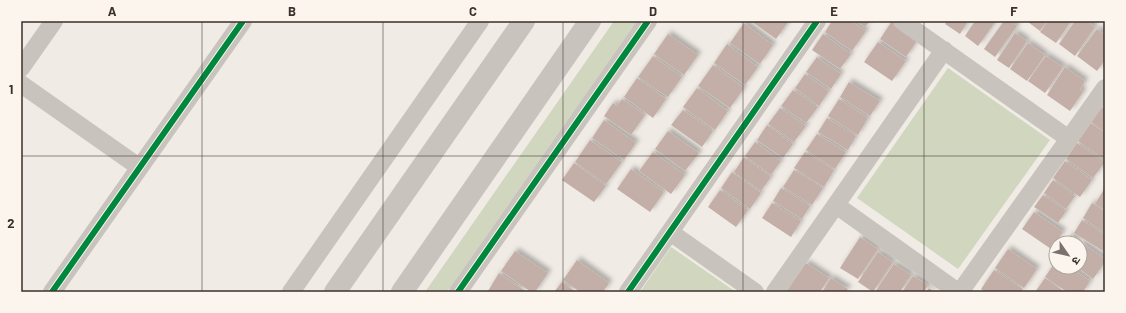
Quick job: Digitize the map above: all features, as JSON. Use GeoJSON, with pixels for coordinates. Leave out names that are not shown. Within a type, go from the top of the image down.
{"type":"FeatureCollection","features":[{"type":"Feature","properties":{"kind":"street"},"geometry":{"type":"LineString","coordinates":[[21,68],[54,21]]}},
{"type":"Feature","properties":{"kind":"street"},"geometry":{"type":"LineString","coordinates":[[52,292],[139,166],[243,21]]}},
{"type":"Feature","properties":{"kind":"street"},"geometry":{"type":"LineString","coordinates":[[291,292],[480,21]]}},
{"type":"Feature","properties":{"kind":"street"},"geometry":{"type":"LineString","coordinates":[[335,292],[524,21]]}},
{"type":"Feature","properties":{"kind":"street"},"geometry":{"type":"LineString","coordinates":[[402,292],[590,21]]}},
{"type":"Feature","properties":{"kind":"street"},"geometry":{"type":"LineString","coordinates":[[458,292],[648,21]]}},
{"type":"Feature","properties":{"kind":"street"},"geometry":{"type":"LineString","coordinates":[[628,292],[817,21]]}},
{"type":"Feature","properties":{"kind":"street"},"geometry":{"type":"LineString","coordinates":[[902,21],[1069,139]]}},
{"type":"Feature","properties":{"kind":"street"},"geometry":{"type":"LineString","coordinates":[[775,292],[944,50]]}},
{"type":"Feature","properties":{"kind":"street"},"geometry":{"type":"LineString","coordinates":[[21,84],[139,166]]}},
{"type":"Feature","properties":{"kind":"street"},"geometry":{"type":"LineString","coordinates":[[836,205],[959,292],[1105,88]]}},
{"type":"Feature","properties":{"kind":"street"},"geometry":{"type":"LineString","coordinates":[[670,232],[755,292]]}},
{"type":"Feature","properties":{"kind":"green space"},"geometry":{"type":"Polygon","coordinates":[[[614,21],[637,21],[447,292],[425,292],[614,21]]]}},
{"type":"Feature","properties":{"kind":"green space"},"geometry":{"type":"Polygon","coordinates":[[[948,68],[1050,140],[958,269],[857,198],[948,68]]]}},
{"type":"Feature","properties":{"kind":"green space"},"geometry":{"type":"Polygon","coordinates":[[[671,247],[736,292],[640,292],[671,247]]]}},
{"type":"Feature","properties":{"kind":"building"},"geometry":{"type":"Polygon","coordinates":[[[751,21],[789,21],[776,39],[751,21]]]}},
{"type":"Feature","properties":{"kind":"building"},"geometry":{"type":"Polygon","coordinates":[[[832,21],[851,21],[866,31],[852,51],[825,32],[832,21]]]}},
{"type":"Feature","properties":{"kind":"building"},"geometry":{"type":"Polygon","coordinates":[[[856,21],[870,21],[865,27],[856,21]]]}},
{"type":"Feature","properties":{"kind":"building"},"geometry":{"type":"Polygon","coordinates":[[[892,21],[895,21],[919,38],[906,57],[880,39],[892,21]]]}},
{"type":"Feature","properties":{"kind":"building"},"geometry":{"type":"Polygon","coordinates":[[[947,21],[968,21],[960,34],[945,24],[947,21]]]}},
{"type":"Feature","properties":{"kind":"building"},"geometry":{"type":"Polygon","coordinates":[[[975,21],[996,21],[978,46],[965,36],[975,21]]]}},
{"type":"Feature","properties":{"kind":"building"},"geometry":{"type":"Polygon","coordinates":[[[1004,21],[1010,21],[1017,26],[995,57],[984,49],[1004,21]]]}},
{"type":"Feature","properties":{"kind":"building"},"geometry":{"type":"Polygon","coordinates":[[[1028,21],[1047,21],[1040,31],[1028,21]]]}},
{"type":"Feature","properties":{"kind":"building"},"geometry":{"type":"Polygon","coordinates":[[[1048,21],[1071,21],[1056,43],[1040,32],[1048,21]]]}},
{"type":"Feature","properties":{"kind":"building"},"geometry":{"type":"Polygon","coordinates":[[[1075,21],[1086,21],[1095,27],[1075,56],[1059,44],[1075,21]]]}},
{"type":"Feature","properties":{"kind":"building"},"geometry":{"type":"Polygon","coordinates":[[[744,23],[773,45],[760,64],[730,43],[744,23]]]}},
{"type":"Feature","properties":{"kind":"building"},"geometry":{"type":"Polygon","coordinates":[[[1097,29],[1105,35],[1105,60],[1097,71],[1077,56],[1097,29]]]}},
{"type":"Feature","properties":{"kind":"building"},"geometry":{"type":"Polygon","coordinates":[[[1015,33],[1027,41],[1009,68],[997,60],[1015,33]]]}},
{"type":"Feature","properties":{"kind":"building"},"geometry":{"type":"Polygon","coordinates":[[[668,34],[698,55],[684,75],[654,54],[668,34]]]}},
{"type":"Feature","properties":{"kind":"building"},"geometry":{"type":"Polygon","coordinates":[[[823,34],[851,54],[840,69],[812,50],[823,34]]]}},
{"type":"Feature","properties":{"kind":"building"},"geometry":{"type":"Polygon","coordinates":[[[878,42],[906,61],[892,81],[864,62],[878,42]]]}},
{"type":"Feature","properties":{"kind":"building"},"geometry":{"type":"Polygon","coordinates":[[[1028,43],[1045,55],[1027,81],[1010,69],[1028,43]]]}},
{"type":"Feature","properties":{"kind":"building"},"geometry":{"type":"Polygon","coordinates":[[[727,44],[758,67],[745,85],[714,63],[727,44]]]}},
{"type":"Feature","properties":{"kind":"building"},"geometry":{"type":"Polygon","coordinates":[[[653,56],[682,77],[668,97],[638,77],[653,56]]]}},
{"type":"Feature","properties":{"kind":"building"},"geometry":{"type":"Polygon","coordinates":[[[1046,56],[1063,67],[1045,93],[1028,81],[1046,56]]]}},
{"type":"Feature","properties":{"kind":"building"},"geometry":{"type":"Polygon","coordinates":[[[817,57],[841,74],[831,89],[806,72],[817,57]]]}},
{"type":"Feature","properties":{"kind":"building"},"geometry":{"type":"Polygon","coordinates":[[[713,65],[744,88],[730,108],[698,86],[713,65]]]}},
{"type":"Feature","properties":{"kind":"building"},"geometry":{"type":"Polygon","coordinates":[[[1065,67],[1085,81],[1080,89],[1083,92],[1070,111],[1047,95],[1065,67]]]}},
{"type":"Feature","properties":{"kind":"building"},"geometry":{"type":"Polygon","coordinates":[[[805,74],[829,91],[819,106],[795,88],[805,74]]]}},
{"type":"Feature","properties":{"kind":"building"},"geometry":{"type":"Polygon","coordinates":[[[637,78],[666,99],[653,118],[624,97],[637,78]]]}},
{"type":"Feature","properties":{"kind":"building"},"geometry":{"type":"Polygon","coordinates":[[[849,82],[880,101],[870,116],[840,97],[849,82]]]}},
{"type":"Feature","properties":{"kind":"building"},"geometry":{"type":"Polygon","coordinates":[[[697,88],[728,111],[715,130],[683,107],[697,88]]]}},
{"type":"Feature","properties":{"kind":"building"},"geometry":{"type":"Polygon","coordinates":[[[793,90],[818,107],[806,123],[781,106],[793,90]]]}},
{"type":"Feature","properties":{"kind":"building"},"geometry":{"type":"Polygon","coordinates":[[[622,99],[645,115],[631,135],[604,116],[613,103],[617,106],[622,99]]]}},
{"type":"Feature","properties":{"kind":"building"},"geometry":{"type":"Polygon","coordinates":[[[839,99],[868,118],[858,135],[828,116],[839,99]]]}},
{"type":"Feature","properties":{"kind":"building"},"geometry":{"type":"Polygon","coordinates":[[[1102,107],[1105,110],[1105,132],[1091,122],[1102,107]]]}},
{"type":"Feature","properties":{"kind":"building"},"geometry":{"type":"Polygon","coordinates":[[[780,108],[806,126],[794,142],[768,124],[780,108]]]}},
{"type":"Feature","properties":{"kind":"building"},"geometry":{"type":"Polygon","coordinates":[[[683,110],[713,131],[702,147],[671,125],[683,110]]]}},
{"type":"Feature","properties":{"kind":"building"},"geometry":{"type":"Polygon","coordinates":[[[827,118],[856,136],[848,150],[818,132],[827,118]]]}},
{"type":"Feature","properties":{"kind":"building"},"geometry":{"type":"Polygon","coordinates":[[[604,120],[636,143],[624,160],[592,138],[604,120]]]}},
{"type":"Feature","properties":{"kind":"building"},"geometry":{"type":"Polygon","coordinates":[[[1091,123],[1105,133],[1105,160],[1078,141],[1091,123]]]}},
{"type":"Feature","properties":{"kind":"building"},"geometry":{"type":"Polygon","coordinates":[[[767,125],[793,144],[783,158],[757,140],[767,125]]]}},
{"type":"Feature","properties":{"kind":"building"},"geometry":{"type":"Polygon","coordinates":[[[668,131],[699,153],[685,171],[655,149],[668,131]]]}},
{"type":"Feature","properties":{"kind":"building"},"geometry":{"type":"Polygon","coordinates":[[[817,134],[846,152],[835,169],[806,150],[817,134]]]}},
{"type":"Feature","properties":{"kind":"building"},"geometry":{"type":"Polygon","coordinates":[[[590,140],[622,162],[606,184],[575,162],[590,140]]]}},
{"type":"Feature","properties":{"kind":"building"},"geometry":{"type":"Polygon","coordinates":[[[755,142],[781,161],[771,175],[745,156],[755,142]]]}},
{"type":"Feature","properties":{"kind":"building"},"geometry":{"type":"Polygon","coordinates":[[[1077,143],[1105,162],[1093,178],[1066,159],[1077,143]]]}},
{"type":"Feature","properties":{"kind":"building"},"geometry":{"type":"Polygon","coordinates":[[[653,152],[685,175],[671,194],[639,171],[653,152]]]}},
{"type":"Feature","properties":{"kind":"building"},"geometry":{"type":"Polygon","coordinates":[[[805,152],[834,170],[824,187],[794,168],[805,152]]]}},
{"type":"Feature","properties":{"kind":"building"},"geometry":{"type":"Polygon","coordinates":[[[744,157],[771,177],[761,191],[734,172],[744,157]]]}},
{"type":"Feature","properties":{"kind":"building"},"geometry":{"type":"Polygon","coordinates":[[[1065,161],[1092,180],[1080,197],[1053,178],[1065,161]]]}},
{"type":"Feature","properties":{"kind":"building"},"geometry":{"type":"Polygon","coordinates":[[[574,163],[606,186],[594,202],[562,180],[574,163]]]}},
{"type":"Feature","properties":{"kind":"building"},"geometry":{"type":"Polygon","coordinates":[[[631,169],[664,192],[650,212],[617,189],[631,169]]]}},
{"type":"Feature","properties":{"kind":"building"},"geometry":{"type":"Polygon","coordinates":[[[794,170],[823,188],[812,205],[783,187],[794,170]]]}},
{"type":"Feature","properties":{"kind":"building"},"geometry":{"type":"Polygon","coordinates":[[[732,172],[761,193],[750,209],[721,188],[732,172]]]}},
{"type":"Feature","properties":{"kind":"building"},"geometry":{"type":"Polygon","coordinates":[[[1053,180],[1075,196],[1066,209],[1044,193],[1053,180]]]}},
{"type":"Feature","properties":{"kind":"building"},"geometry":{"type":"Polygon","coordinates":[[[781,188],[810,206],[802,219],[773,201],[781,188]]]}},
{"type":"Feature","properties":{"kind":"building"},"geometry":{"type":"Polygon","coordinates":[[[1105,188],[1105,210],[1095,204],[1105,188]]]}},
{"type":"Feature","properties":{"kind":"building"},"geometry":{"type":"Polygon","coordinates":[[[720,190],[748,210],[736,227],[708,207],[720,190]]]}},
{"type":"Feature","properties":{"kind":"building"},"geometry":{"type":"Polygon","coordinates":[[[1043,195],[1066,211],[1058,223],[1034,207],[1043,195]]]}},
{"type":"Feature","properties":{"kind":"building"},"geometry":{"type":"Polygon","coordinates":[[[772,203],[801,221],[791,237],[762,218],[772,203]]]}},
{"type":"Feature","properties":{"kind":"building"},"geometry":{"type":"Polygon","coordinates":[[[1092,203],[1105,211],[1105,233],[1083,218],[1092,203]]]}},
{"type":"Feature","properties":{"kind":"building"},"geometry":{"type":"Polygon","coordinates":[[[1034,212],[1063,232],[1061,235],[1048,235],[1048,247],[1022,229],[1034,212]]]}},
{"type":"Feature","properties":{"kind":"building"},"geometry":{"type":"Polygon","coordinates":[[[1082,220],[1105,235],[1105,248],[1103,251],[1088,242],[1088,235],[1077,235],[1074,233],[1082,220]]]}},
{"type":"Feature","properties":{"kind":"building"},"geometry":{"type":"Polygon","coordinates":[[[860,237],[878,249],[858,279],[840,268],[860,237]]]}},
{"type":"Feature","properties":{"kind":"building"},"geometry":{"type":"Polygon","coordinates":[[[1088,247],[1105,259],[1105,262],[1093,279],[1088,275],[1088,247]]]}},
{"type":"Feature","properties":{"kind":"building"},"geometry":{"type":"Polygon","coordinates":[[[1008,249],[1037,269],[1024,288],[995,268],[1008,249]]]}},
{"type":"Feature","properties":{"kind":"building"},"geometry":{"type":"Polygon","coordinates":[[[515,251],[548,273],[535,292],[531,292],[501,271],[515,251]]]}},
{"type":"Feature","properties":{"kind":"building"},"geometry":{"type":"Polygon","coordinates":[[[878,252],[893,262],[873,292],[858,282],[878,252]]]}},
{"type":"Feature","properties":{"kind":"building"},"geometry":{"type":"Polygon","coordinates":[[[577,260],[609,283],[603,292],[580,292],[563,280],[577,260]]]}},
{"type":"Feature","properties":{"kind":"building"},"geometry":{"type":"Polygon","coordinates":[[[806,263],[829,278],[820,292],[786,292],[806,263]]]}},
{"type":"Feature","properties":{"kind":"building"},"geometry":{"type":"Polygon","coordinates":[[[894,264],[911,275],[900,292],[875,292],[894,264]]]}},
{"type":"Feature","properties":{"kind":"building"},"geometry":{"type":"Polygon","coordinates":[[[994,270],[1023,289],[1021,292],[985,292],[981,289],[994,270]]]}},
{"type":"Feature","properties":{"kind":"building"},"geometry":{"type":"Polygon","coordinates":[[[499,273],[527,292],[488,291],[499,273]]]}},
{"type":"Feature","properties":{"kind":"building"},"geometry":{"type":"Polygon","coordinates":[[[1048,273],[1048,275],[1081,275],[1090,281],[1083,292],[1067,292],[1045,277],[1048,273]]]}},
{"type":"Feature","properties":{"kind":"building"},"geometry":{"type":"Polygon","coordinates":[[[913,276],[928,285],[924,292],[902,292],[913,276]]]}},
{"type":"Feature","properties":{"kind":"building"},"geometry":{"type":"Polygon","coordinates":[[[831,278],[848,289],[846,292],[822,292],[831,278]]]}},
{"type":"Feature","properties":{"kind":"building"},"geometry":{"type":"Polygon","coordinates":[[[1045,278],[1065,292],[1035,292],[1045,278]]]}},
{"type":"Feature","properties":{"kind":"building"},"geometry":{"type":"Polygon","coordinates":[[[562,282],[576,292],[554,292],[562,282]]]}},
{"type":"Feature","properties":{"kind":"building"},"geometry":{"type":"Polygon","coordinates":[[[929,288],[935,292],[926,292],[929,288]]]}},
{"type":"Feature","properties":{"kind":"cycle path"},"geometry":{"type":"LineString","coordinates":[[52,292],[243,21]]}},
{"type":"Feature","properties":{"kind":"cycle path"},"geometry":{"type":"LineString","coordinates":[[458,292],[648,21]]}},
{"type":"Feature","properties":{"kind":"cycle path"},"geometry":{"type":"LineString","coordinates":[[628,292],[817,21]]}}]}
